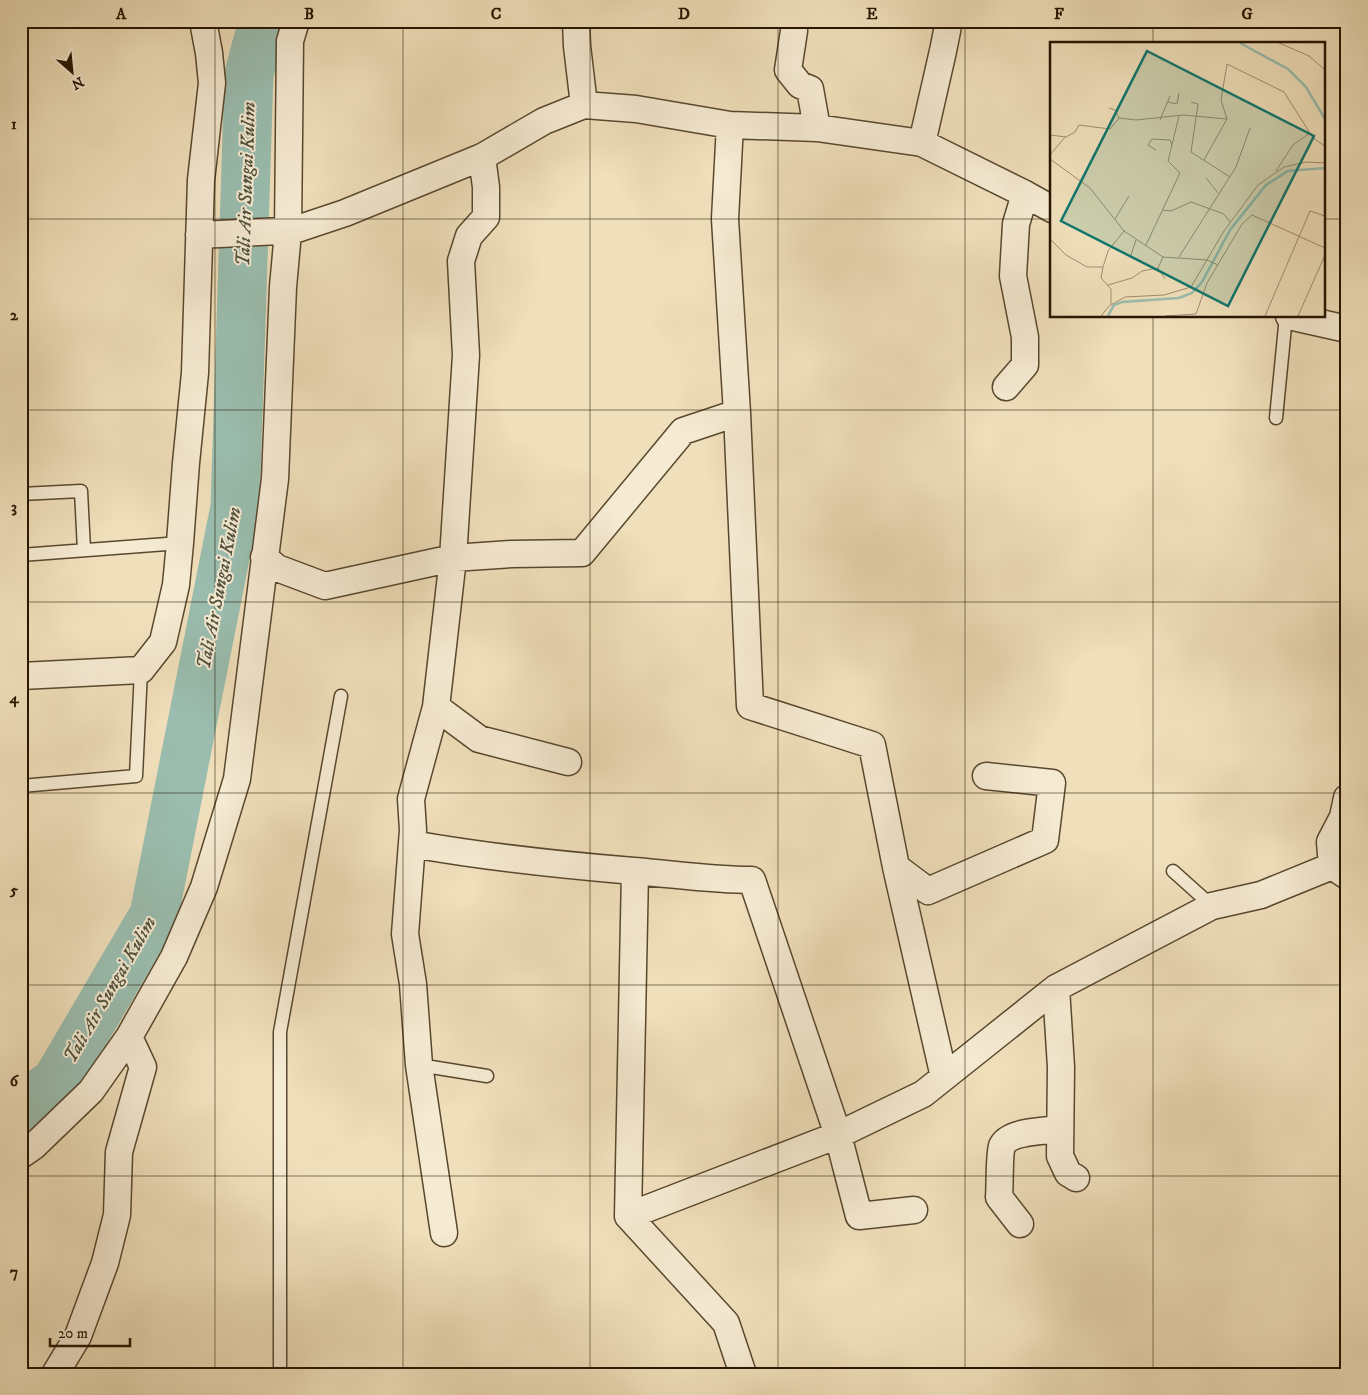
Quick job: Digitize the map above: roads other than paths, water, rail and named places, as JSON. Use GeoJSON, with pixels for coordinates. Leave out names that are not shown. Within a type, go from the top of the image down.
{"type":"FeatureCollection","features":[{"type":"Feature","properties":{"kind":"street"},"geometry":{"type":"LineString","coordinates":[[21,676],[141,670],[163,642],[176,585],[207,234],[201,180],[212,82],[203,21]]}},
{"type":"Feature","properties":{"kind":"street"},"geometry":{"type":"LineString","coordinates":[[21,1155],[34,1146],[91,1092],[129,1037],[174,957],[204,887],[237,779],[275,479],[285,232],[290,41],[296,21]]}},
{"type":"Feature","properties":{"kind":"street"},"geometry":{"type":"LineString","coordinates":[[576,21],[584,105]]}},
{"type":"Feature","properties":{"kind":"street"},"geometry":{"type":"LineString","coordinates":[[794,21],[788,70],[800,85],[810,89],[816,128]]}},
{"type":"Feature","properties":{"kind":"street"},"geometry":{"type":"LineString","coordinates":[[922,143],[944,51],[949,21]]}},
{"type":"Feature","properties":{"kind":"street"},"geometry":{"type":"LineString","coordinates":[[207,234],[285,232],[345,214],[482,157],[544,121],[584,105],[636,109],[730,126],[816,128],[922,143],[1050,208]]}},
{"type":"Feature","properties":{"kind":"street"},"geometry":{"type":"LineString","coordinates":[[730,126],[725,219],[737,413],[750,706],[872,745],[896,867],[944,1078]]}},
{"type":"Feature","properties":{"kind":"street"},"geometry":{"type":"LineString","coordinates":[[444,1233],[419,1065],[413,984],[405,934],[414,830],[412,799],[436,707],[453,558],[466,355],[461,261],[469,236],[486,218],[486,187],[482,157]]}},
{"type":"Feature","properties":{"kind":"street"},"geometry":{"type":"LineString","coordinates":[[1006,387],[1025,365],[1025,337],[1013,276],[1016,224],[1025,194]]}},
{"type":"Feature","properties":{"kind":"street"},"geometry":{"type":"LineString","coordinates":[[1298,318],[1347,328]]}},
{"type":"Feature","properties":{"kind":"street"},"geometry":{"type":"LineString","coordinates":[[264,557],[277,568],[325,586],[453,558],[512,554],[582,553],[683,430],[737,413]]}},
{"type":"Feature","properties":{"kind":"street"},"geometry":{"type":"LineString","coordinates":[[436,707],[479,739],[568,762]]}},
{"type":"Feature","properties":{"kind":"street"},"geometry":{"type":"LineString","coordinates":[[896,867],[928,891],[1045,840],[1052,783],[986,776]]}},
{"type":"Feature","properties":{"kind":"street"},"geometry":{"type":"LineString","coordinates":[[628,1216],[838,1135],[923,1094],[1056,988],[1212,906],[1261,895],[1340,871],[1330,842],[1343,817],[1347,798]]}},
{"type":"Feature","properties":{"kind":"street"},"geometry":{"type":"LineString","coordinates":[[412,844],[580,867],[683,877],[752,880],[838,1135],[859,1216],[914,1210]]}},
{"type":"Feature","properties":{"kind":"street"},"geometry":{"type":"LineString","coordinates":[[635,871],[628,1216],[726,1323],[743,1374]]}},
{"type":"Feature","properties":{"kind":"street"},"geometry":{"type":"LineString","coordinates":[[1056,988],[1061,1067],[1060,1156],[1068,1174],[1076,1178]]}},
{"type":"Feature","properties":{"kind":"street"},"geometry":{"type":"LineString","coordinates":[[55,1374],[78,1336],[105,1263],[117,1215],[119,1152],[143,1067],[129,1037]]}},
{"type":"Feature","properties":{"kind":"street"},"geometry":{"type":"LineString","coordinates":[[1020,1224],[999,1197],[1002,1147],[1008,1138],[1022,1134],[1060,1129]]}},
{"type":"Feature","properties":{"kind":"lane"},"geometry":{"type":"LineString","coordinates":[[1276,418],[1288,318]]}},
{"type":"Feature","properties":{"kind":"lane"},"geometry":{"type":"LineString","coordinates":[[21,494],[81,491],[84,550]]}},
{"type":"Feature","properties":{"kind":"lane"},"geometry":{"type":"LineString","coordinates":[[21,555],[180,543]]}},
{"type":"Feature","properties":{"kind":"lane"},"geometry":{"type":"LineString","coordinates":[[21,786],[136,776],[141,670]]}},
{"type":"Feature","properties":{"kind":"lane"},"geometry":{"type":"LineString","coordinates":[[280,1374],[280,1032],[341,696]]}},
{"type":"Feature","properties":{"kind":"lane"},"geometry":{"type":"LineString","coordinates":[[1173,871],[1212,906]]}},
{"type":"Feature","properties":{"kind":"lane"},"geometry":{"type":"LineString","coordinates":[[419,1065],[487,1076]]}},
{"type":"Feature","properties":{"kind":"waterway","name":"Tali Air Sungai Kulim"},"geometry":{"type":"LineString","coordinates":[[21,1107],[56,1082],[154,915],[235,507],[249,74],[263,21]]}}]}
